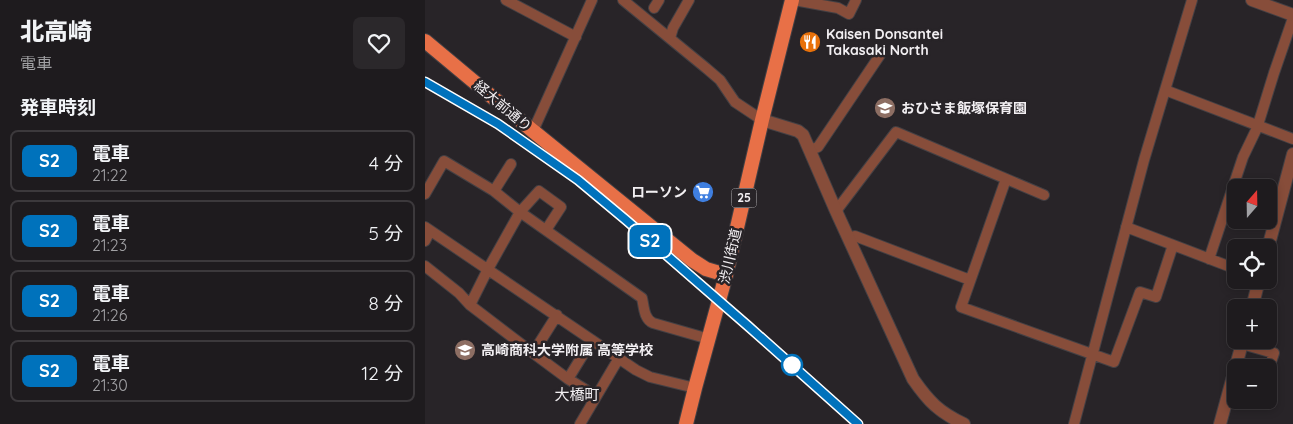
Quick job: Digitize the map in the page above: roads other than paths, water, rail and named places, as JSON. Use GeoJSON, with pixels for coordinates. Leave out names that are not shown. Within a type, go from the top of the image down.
{"type":"FeatureCollection","features":[{"type":"Feature","properties":{"kind":"main road","name":"渋川街道"},"geometry":{"type":"LineString","coordinates":[[686,424],[726,275],[762,120],[793,0]]}},
{"type":"Feature","properties":{"kind":"main road","name":"経大前通り"},"geometry":{"type":"LineString","coordinates":[[425,41],[533,132],[692,260],[706,268],[726,275]]}},
{"type":"Feature","properties":{"kind":"street"},"geometry":{"type":"LineString","coordinates":[[505,0],[576,37]]}},
{"type":"Feature","properties":{"kind":"street"},"geometry":{"type":"LineString","coordinates":[[533,132],[593,0]]}},
{"type":"Feature","properties":{"kind":"street"},"geometry":{"type":"LineString","coordinates":[[623,0],[720,80],[735,102],[762,120],[798,131],[803,135],[913,379],[931,403],[964,424]]}},
{"type":"Feature","properties":{"kind":"street"},"geometry":{"type":"LineString","coordinates":[[670,38],[673,28],[689,0]]}},
{"type":"Feature","properties":{"kind":"street"},"geometry":{"type":"LineString","coordinates":[[793,0],[839,8],[849,14],[856,0]]}},
{"type":"Feature","properties":{"kind":"street"},"geometry":{"type":"LineString","coordinates":[[1074,424],[1144,160],[1191,0]]}},
{"type":"Feature","properties":{"kind":"street"},"geometry":{"type":"LineString","coordinates":[[1209,259],[1243,157],[1257,126],[1293,16],[1253,0]]}},
{"type":"Feature","properties":{"kind":"street"},"geometry":{"type":"LineString","coordinates":[[810,150],[817,147],[880,55]]}},
{"type":"Feature","properties":{"kind":"street"},"geometry":{"type":"LineString","coordinates":[[1165,90],[1293,139]]}},
{"type":"Feature","properties":{"kind":"street"},"geometry":{"type":"LineString","coordinates":[[836,211],[896,132],[1044,195]]}},
{"type":"Feature","properties":{"kind":"street"},"geometry":{"type":"LineString","coordinates":[[1270,239],[1293,154]]}},
{"type":"Feature","properties":{"kind":"street"},"geometry":{"type":"LineString","coordinates":[[425,194],[444,161],[494,191],[520,212],[642,298],[649,321],[709,339]]}},
{"type":"Feature","properties":{"kind":"street"},"geometry":{"type":"LineString","coordinates":[[494,191],[511,164]]}},
{"type":"Feature","properties":{"kind":"street"},"geometry":{"type":"LineString","coordinates":[[1006,179],[961,307],[1114,362],[1140,292],[1156,298],[1173,245]]}},
{"type":"Feature","properties":{"kind":"street"},"geometry":{"type":"LineString","coordinates":[[470,305],[520,212],[539,191],[561,207],[545,230]]}},
{"type":"Feature","properties":{"kind":"street"},"geometry":{"type":"LineString","coordinates":[[1126,227],[1227,266]]}},
{"type":"Feature","properties":{"kind":"street"},"geometry":{"type":"LineString","coordinates":[[425,241],[427,229],[636,370],[651,377],[695,388]]}},
{"type":"Feature","properties":{"kind":"street"},"geometry":{"type":"LineString","coordinates":[[849,238],[855,236],[970,280]]}},
{"type":"Feature","properties":{"kind":"street"},"geometry":{"type":"LineString","coordinates":[[425,266],[459,293],[470,305],[533,353],[568,379],[596,396]]}},
{"type":"Feature","properties":{"kind":"street"},"geometry":{"type":"LineString","coordinates":[[533,353],[557,315]]}},
{"type":"Feature","properties":{"kind":"street"},"geometry":{"type":"LineString","coordinates":[[568,379],[592,340]]}},
{"type":"Feature","properties":{"kind":"street"},"geometry":{"type":"LineString","coordinates":[[1220,424],[1240,349]]}},
{"type":"Feature","properties":{"kind":"street"},"geometry":{"type":"LineString","coordinates":[[1262,349],[1274,353],[1272,359]]}},
{"type":"Feature","properties":{"kind":"street"},"geometry":{"type":"LineString","coordinates":[[580,424],[619,358]]}},
{"type":"Feature","properties":{"kind":"railway"},"geometry":{"type":"LineString","coordinates":[[425,82],[498,124],[578,180],[748,326],[857,424]]}},
{"type":"Feature","properties":{"kind":"train","name":"S2"},"geometry":{"type":"LineString","coordinates":[[425,82],[498,124],[578,180],[748,326],[858,424]]}},
{"type":"Feature","properties":{"kind":"place","name":"Kaisen Donsantei Takasaki North"},"geometry":{"type":"Point","coordinates":[810,42]}},
{"type":"Feature","properties":{"kind":"place","name":"おひさま飯塚保育園"},"geometry":{"type":"Point","coordinates":[885,108]}},
{"type":"Feature","properties":{"kind":"place","name":"ローソン"},"geometry":{"type":"Point","coordinates":[703,192]}},
{"type":"Feature","properties":{"kind":"place","name":"高崎商科大学附属 高等学校"},"geometry":{"type":"Point","coordinates":[465,350]}},
{"type":"Feature","properties":{"kind":"district","name":"大橋町"},"geometry":{"type":"Point","coordinates":[577,395]}}]}
